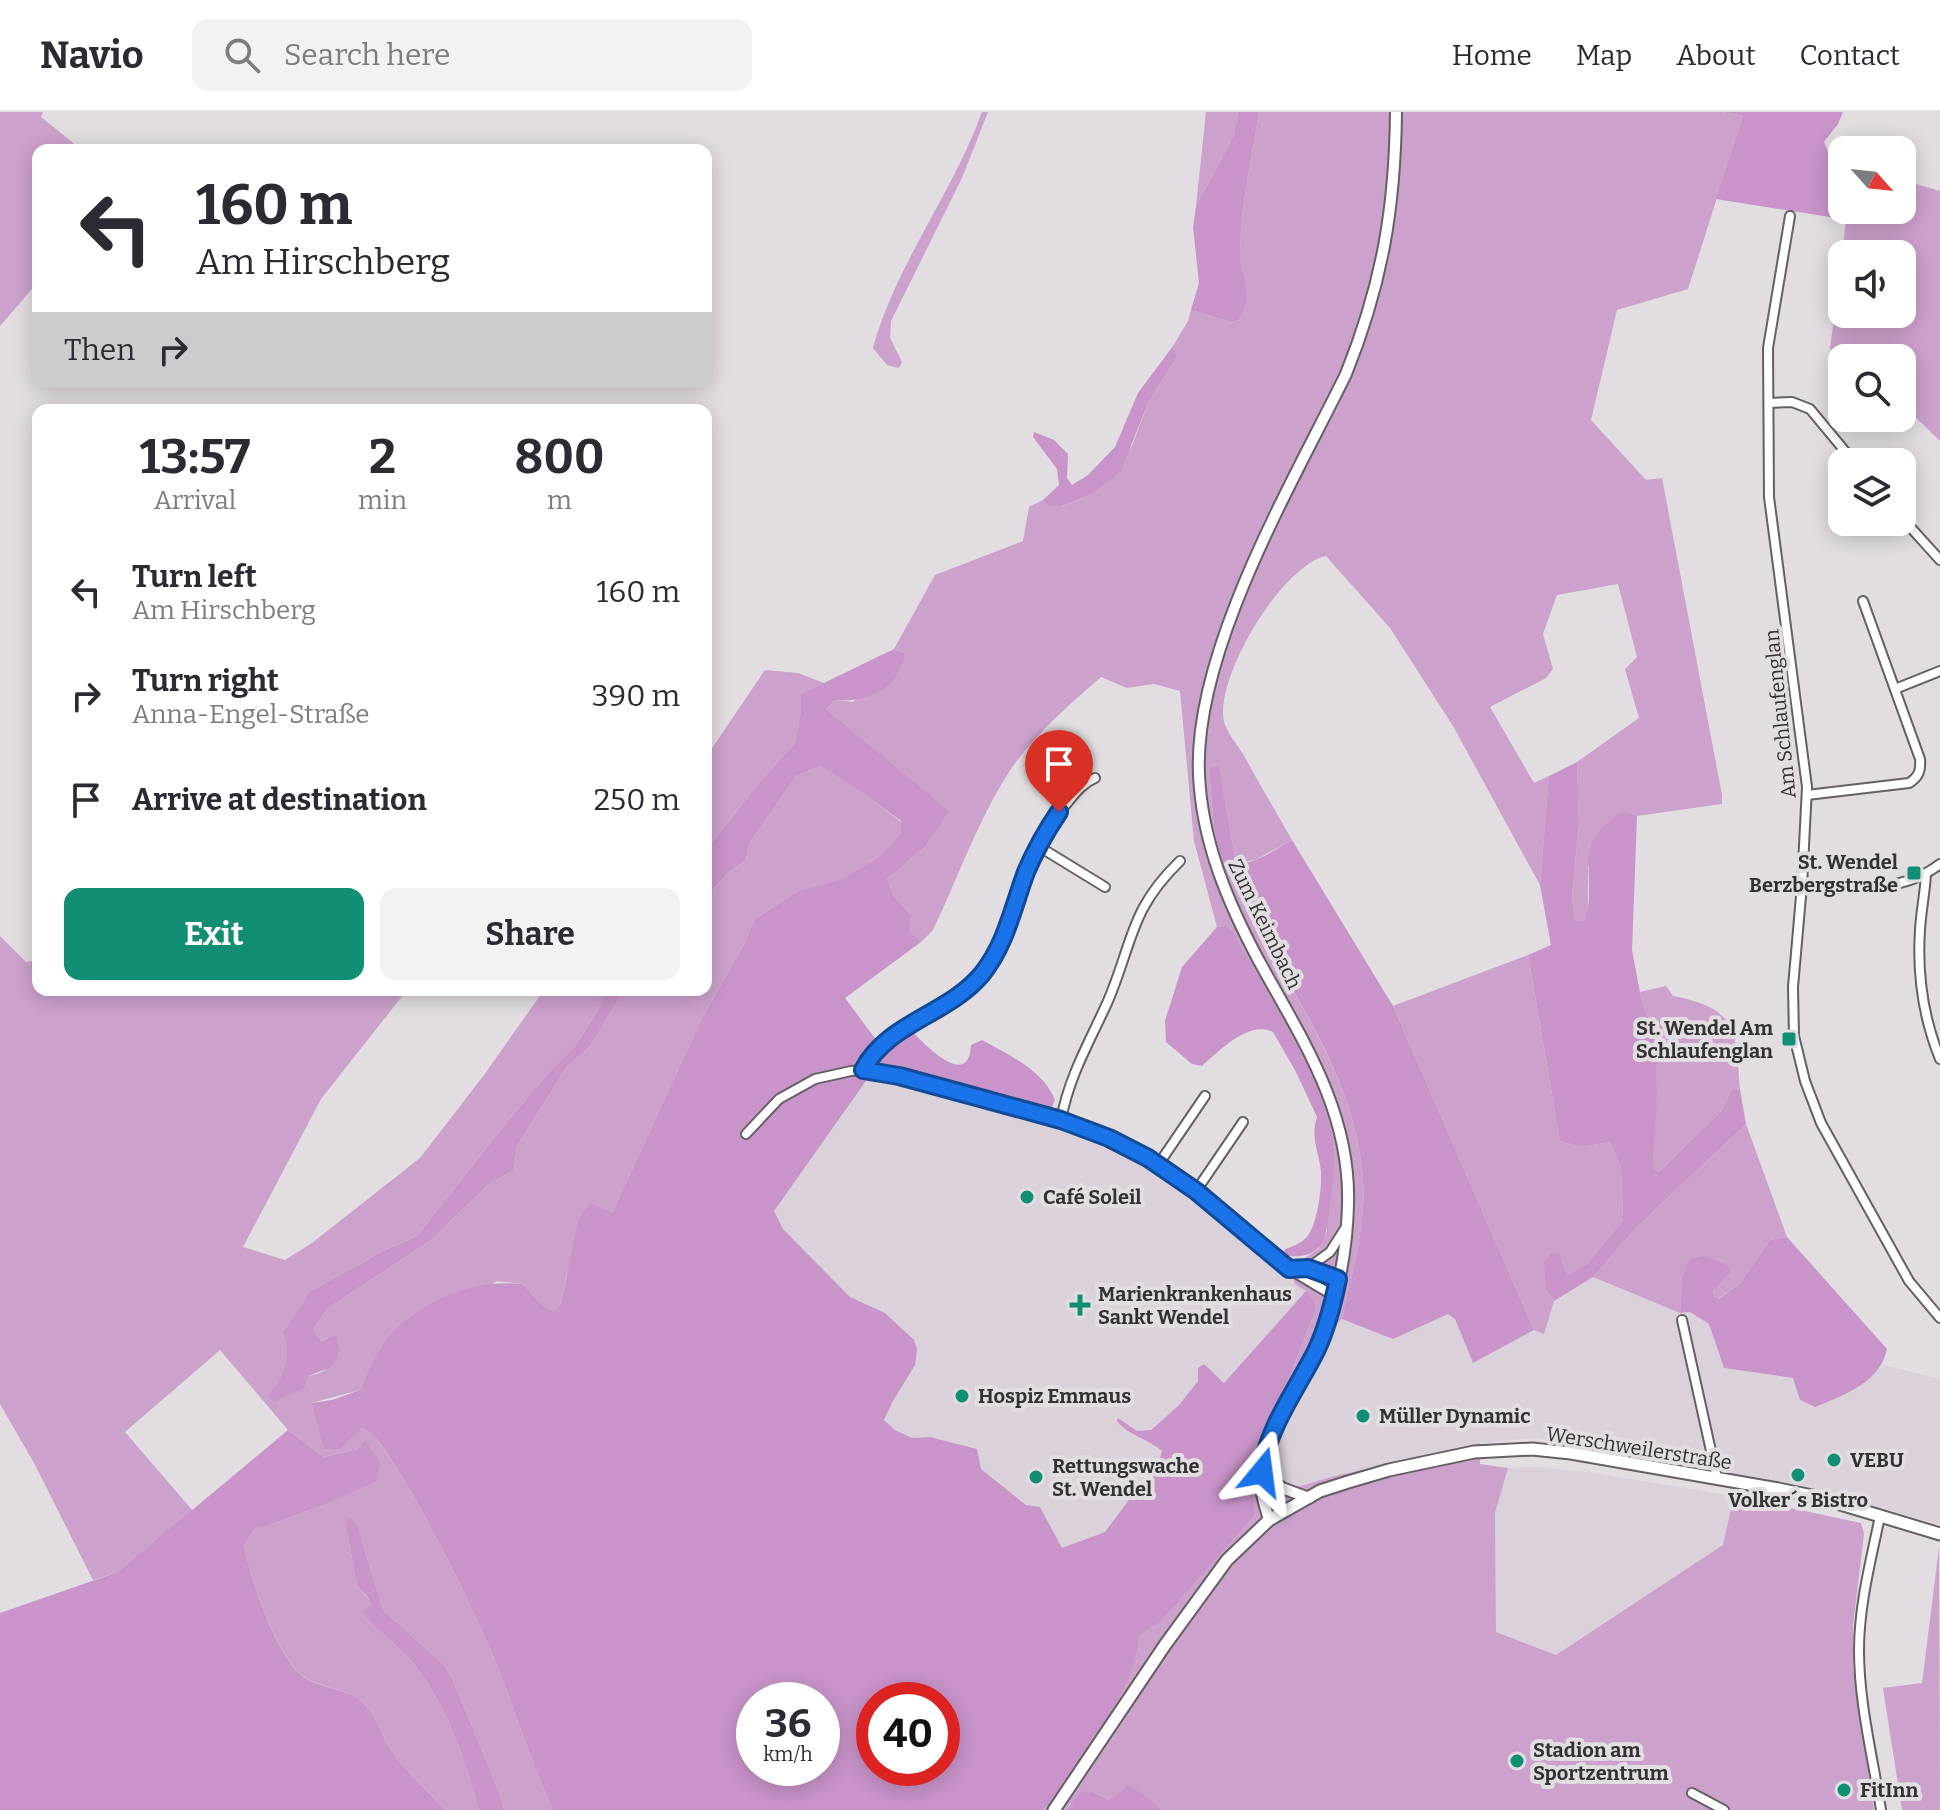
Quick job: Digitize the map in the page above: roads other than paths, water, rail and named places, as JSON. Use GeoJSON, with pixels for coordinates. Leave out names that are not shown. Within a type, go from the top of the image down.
{"type":"FeatureCollection","features":[{"type":"Feature","properties":{"kind":"main road","name":"Werschweilerstraße"},"geometry":{"type":"LineString","coordinates":[[1054,1810],[1196,1600],[1227,1560],[1269,1520],[1320,1491],[1389,1470],[1488,1450],[1532,1449],[1571,1453],[1817,1497],[1940,1534]]}},
{"type":"Feature","properties":{"kind":"street","name":"Zum Keimbach"},"geometry":{"type":"LineString","coordinates":[[1269,1520],[1260,1488],[1266,1449],[1325,1331],[1347,1226],[1348,1175],[1342,1135],[1332,1101],[1312,1053],[1258,958],[1218,875],[1204,819],[1199,773],[1203,717],[1212,672],[1240,597],[1346,374],[1375,292],[1392,207],[1396,112]]}},
{"type":"Feature","properties":{"kind":"street","name":"Am Schlaufenglan"},"geometry":{"type":"LineString","coordinates":[[1790,216],[1768,348],[1769,497],[1807,795],[1792,1009],[1794,1036],[1805,1081],[1821,1123],[1894,1257],[1909,1281],[1940,1318]]}},
{"type":"Feature","properties":{"kind":"street"},"geometry":{"type":"LineString","coordinates":[[1769,403],[1792,402],[1810,409],[1842,448]]}},
{"type":"Feature","properties":{"kind":"street"},"geometry":{"type":"LineString","coordinates":[[1916,533],[1940,560]]}},
{"type":"Feature","properties":{"kind":"street"},"geometry":{"type":"LineString","coordinates":[[1807,795],[1909,783],[1915,780],[1921,768],[1863,601]]}},
{"type":"Feature","properties":{"kind":"street"},"geometry":{"type":"LineString","coordinates":[[1895,689],[1940,671]]}},
{"type":"Feature","properties":{"kind":"street"},"geometry":{"type":"LineString","coordinates":[[863,1070],[881,1043],[964,992],[980,975],[1001,943],[1038,846],[1059,812],[1080,787],[1095,778]]}},
{"type":"Feature","properties":{"kind":"street"},"geometry":{"type":"LineString","coordinates":[[1038,846],[1105,887]]}},
{"type":"Feature","properties":{"kind":"street"},"geometry":{"type":"LineString","coordinates":[[1061,1120],[1074,1071],[1130,948],[1134,924],[1152,891],[1180,861]]}},
{"type":"Feature","properties":{"kind":"street"},"geometry":{"type":"LineString","coordinates":[[1802,885],[1876,888],[1926,874],[1940,864]]}},
{"type":"Feature","properties":{"kind":"street"},"geometry":{"type":"LineString","coordinates":[[1926,874],[1920,929],[1922,1000],[1940,1059]]}},
{"type":"Feature","properties":{"kind":"street"},"geometry":{"type":"LineString","coordinates":[[746,1134],[779,1099],[815,1079],[863,1070],[899,1076],[1061,1120],[1094,1131],[1158,1165],[1196,1191],[1289,1269],[1334,1296]]}},
{"type":"Feature","properties":{"kind":"street"},"geometry":{"type":"LineString","coordinates":[[1158,1165],[1205,1096]]}},
{"type":"Feature","properties":{"kind":"street"},"geometry":{"type":"LineString","coordinates":[[1196,1191],[1243,1122]]}},
{"type":"Feature","properties":{"kind":"street"},"geometry":{"type":"LineString","coordinates":[[1308,1268],[1330,1252],[1347,1226]]}},
{"type":"Feature","properties":{"kind":"street"},"geometry":{"type":"LineString","coordinates":[[1289,1269],[1308,1268],[1338,1279]]}},
{"type":"Feature","properties":{"kind":"street"},"geometry":{"type":"LineString","coordinates":[[1682,1320],[1717,1478]]}},
{"type":"Feature","properties":{"kind":"street"},"geometry":{"type":"LineString","coordinates":[[1262,1472],[1282,1488],[1309,1498]]}},
{"type":"Feature","properties":{"kind":"street"},"geometry":{"type":"LineString","coordinates":[[1271,1481],[1282,1512]]}},
{"type":"Feature","properties":{"kind":"street"},"geometry":{"type":"LineString","coordinates":[[1880,1516],[1860,1620],[1859,1651],[1881,1810]]}},
{"type":"Feature","properties":{"kind":"street"},"geometry":{"type":"LineString","coordinates":[[1692,1793],[1724,1810]]}},
{"type":"Feature","properties":{"kind":"place","name":"St. Wendel Berzbergstraße"},"geometry":{"type":"Point","coordinates":[1914,873]}},
{"type":"Feature","properties":{"kind":"place","name":"St. Wendel Am Schlaufenglan"},"geometry":{"type":"Point","coordinates":[1789,1039]}},
{"type":"Feature","properties":{"kind":"place","name":"Café Soleil"},"geometry":{"type":"Point","coordinates":[1027,1197]}},
{"type":"Feature","properties":{"kind":"place","name":"Marienkrankenhaus Sankt Wendel"},"geometry":{"type":"Point","coordinates":[1080,1305]}},
{"type":"Feature","properties":{"kind":"place","name":"Hospiz Emmaus"},"geometry":{"type":"Point","coordinates":[962,1396]}},
{"type":"Feature","properties":{"kind":"place","name":"Müller Dynamic"},"geometry":{"type":"Point","coordinates":[1363,1416]}},
{"type":"Feature","properties":{"kind":"place","name":"VEBU"},"geometry":{"type":"Point","coordinates":[1834,1460]}},
{"type":"Feature","properties":{"kind":"place","name":"Volker´s Bistro"},"geometry":{"type":"Point","coordinates":[1798,1475]}},
{"type":"Feature","properties":{"kind":"place","name":"Rettungswache St. Wendel"},"geometry":{"type":"Point","coordinates":[1036,1477]}},
{"type":"Feature","properties":{"kind":"place","name":"Stadion am Sportzentrum"},"geometry":{"type":"Point","coordinates":[1517,1761]}},
{"type":"Feature","properties":{"kind":"place","name":"FitInn"},"geometry":{"type":"Point","coordinates":[1844,1790]}}]}
